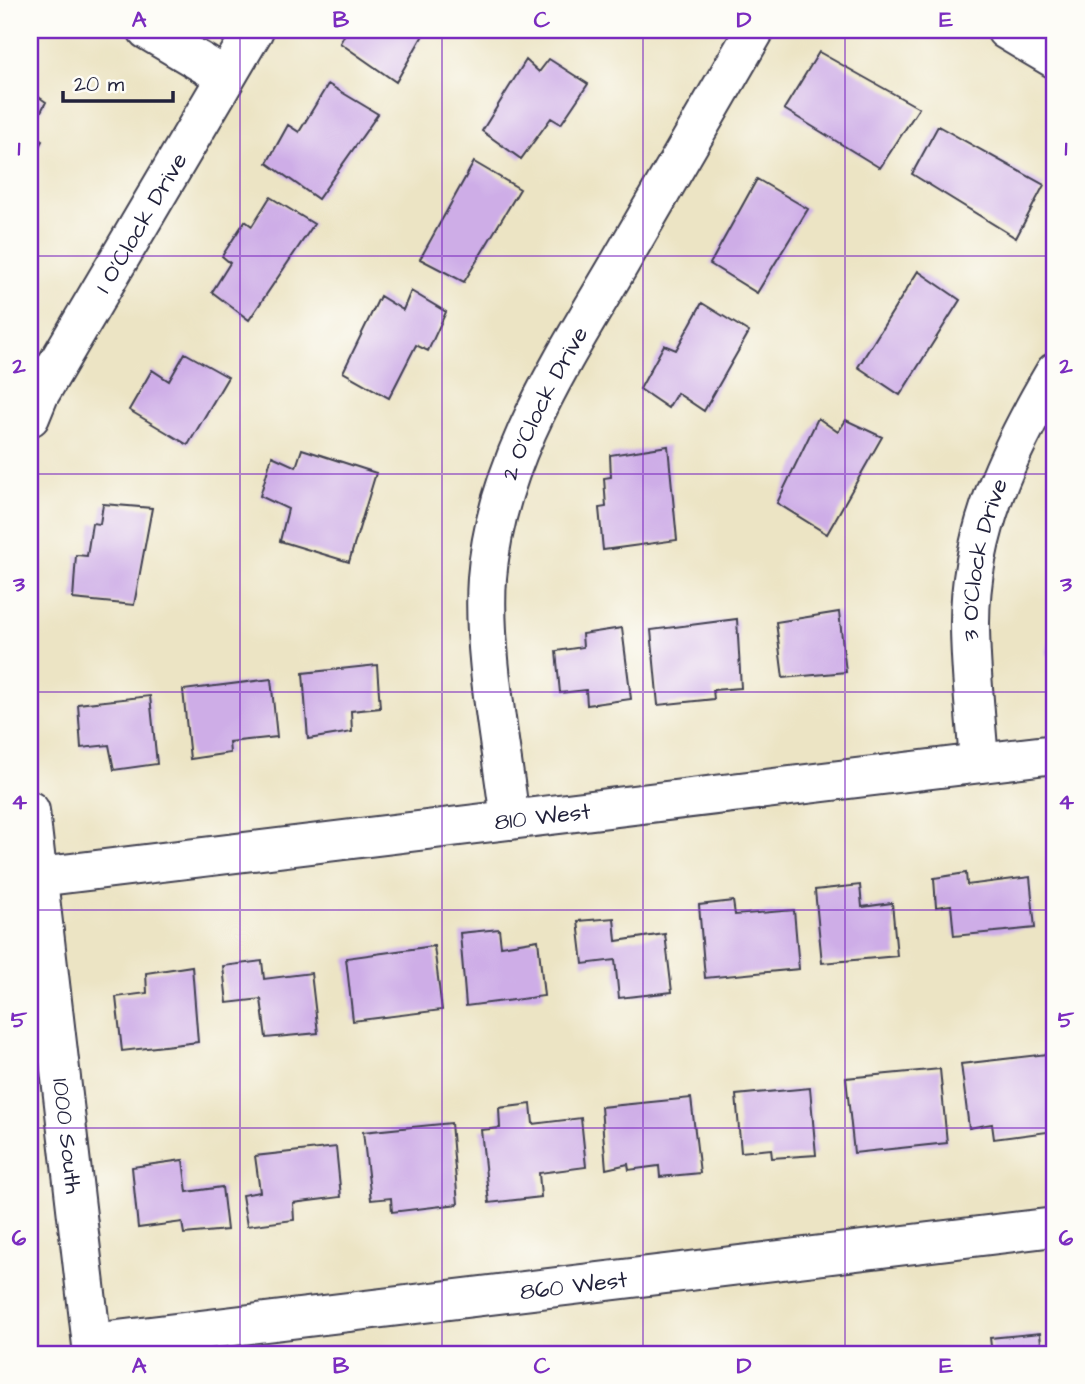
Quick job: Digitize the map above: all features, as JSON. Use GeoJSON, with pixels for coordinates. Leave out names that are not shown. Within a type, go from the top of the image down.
{"type":"FeatureCollection","features":[{"type":"Feature","properties":{"kind":"street"},"geometry":{"type":"LineString","coordinates":[[147,30],[226,77]]}},
{"type":"Feature","properties":{"kind":"street","name":"1 O'Clock Drive"},"geometry":{"type":"LineString","coordinates":[[30,417],[39,394],[254,30]]}},
{"type":"Feature","properties":{"kind":"street","name":"2 O'Clock Drive"},"geometry":{"type":"LineString","coordinates":[[510,820],[486,615],[487,576],[501,499],[513,461],[546,390],[755,30]]}},
{"type":"Feature","properties":{"kind":"street"},"geometry":{"type":"LineString","coordinates":[[1006,30],[1055,59]]}},
{"type":"Feature","properties":{"kind":"street","name":"3 O'Clock Drive"},"geometry":{"type":"LineString","coordinates":[[979,763],[970,624],[979,544],[1002,468],[1055,372]]}},
{"type":"Feature","properties":{"kind":"street","name":"810 West"},"geometry":{"type":"LineString","coordinates":[[34,877],[1055,754]]}},
{"type":"Feature","properties":{"kind":"street"},"geometry":{"type":"LineString","coordinates":[[30,811],[34,877]]}},
{"type":"Feature","properties":{"kind":"street","name":"1000 South"},"geometry":{"type":"LineString","coordinates":[[34,877],[93,1349]]}},
{"type":"Feature","properties":{"kind":"street","name":"860 West"},"geometry":{"type":"LineString","coordinates":[[93,1349],[1055,1227]]}},
{"type":"Feature","properties":{"kind":"building"},"geometry":{"type":"Polygon","coordinates":[[[347,30],[426,30],[396,82],[340,43],[347,30]]]}},
{"type":"Feature","properties":{"kind":"building"},"geometry":{"type":"Polygon","coordinates":[[[819,52],[919,108],[880,168],[784,109],[819,52]]]}},
{"type":"Feature","properties":{"kind":"building"},"geometry":{"type":"Polygon","coordinates":[[[549,59],[588,84],[561,124],[551,118],[521,159],[482,131],[526,60],[539,72],[549,59]]]}},
{"type":"Feature","properties":{"kind":"building"},"geometry":{"type":"Polygon","coordinates":[[[328,84],[378,114],[318,199],[267,163],[288,125],[299,132],[328,84]]]}},
{"type":"Feature","properties":{"kind":"building"},"geometry":{"type":"Polygon","coordinates":[[[30,91],[46,102],[30,132],[30,91]]]}},
{"type":"Feature","properties":{"kind":"building"},"geometry":{"type":"Polygon","coordinates":[[[938,126],[1044,185],[1016,238],[912,174],[938,126]]]}},
{"type":"Feature","properties":{"kind":"building"},"geometry":{"type":"Polygon","coordinates":[[[30,132],[42,141],[30,162],[30,132]]]}},
{"type":"Feature","properties":{"kind":"building"},"geometry":{"type":"Polygon","coordinates":[[[474,162],[520,189],[464,282],[420,259],[474,162]]]}},
{"type":"Feature","properties":{"kind":"building"},"geometry":{"type":"Polygon","coordinates":[[[757,179],[808,209],[757,293],[710,264],[757,179]]]}},
{"type":"Feature","properties":{"kind":"building"},"geometry":{"type":"Polygon","coordinates":[[[270,197],[314,224],[249,320],[212,292],[230,263],[222,256],[245,221],[252,226],[270,197]]]}},
{"type":"Feature","properties":{"kind":"building"},"geometry":{"type":"Polygon","coordinates":[[[918,271],[960,300],[900,395],[858,367],[918,271]]]}},
{"type":"Feature","properties":{"kind":"building"},"geometry":{"type":"Polygon","coordinates":[[[411,291],[446,312],[428,351],[416,345],[389,398],[343,372],[380,296],[403,310],[411,291]]]}},
{"type":"Feature","properties":{"kind":"building"},"geometry":{"type":"Polygon","coordinates":[[[702,303],[749,332],[704,411],[677,393],[668,408],[640,389],[664,345],[676,350],[702,303]]]}},
{"type":"Feature","properties":{"kind":"building"},"geometry":{"type":"Polygon","coordinates":[[[185,353],[228,377],[188,445],[129,410],[152,370],[169,381],[185,353]]]}},
{"type":"Feature","properties":{"kind":"building"},"geometry":{"type":"Polygon","coordinates":[[[818,418],[838,432],[846,420],[882,437],[827,534],[777,503],[818,418]]]}},
{"type":"Feature","properties":{"kind":"building"},"geometry":{"type":"Polygon","coordinates":[[[668,446],[677,540],[603,550],[599,508],[606,507],[604,478],[611,477],[610,455],[668,446]]]}},
{"type":"Feature","properties":{"kind":"building"},"geometry":{"type":"Polygon","coordinates":[[[302,449],[376,473],[349,562],[280,541],[288,509],[260,496],[272,456],[296,467],[302,449]]]}},
{"type":"Feature","properties":{"kind":"building"},"geometry":{"type":"Polygon","coordinates":[[[103,504],[152,508],[134,605],[73,599],[76,555],[87,556],[92,523],[100,524],[103,504]]]}},
{"type":"Feature","properties":{"kind":"building"},"geometry":{"type":"Polygon","coordinates":[[[839,612],[846,672],[783,678],[776,622],[839,612]]]}},
{"type":"Feature","properties":{"kind":"building"},"geometry":{"type":"Polygon","coordinates":[[[737,619],[741,688],[713,690],[714,699],[658,705],[651,630],[737,619]]]}},
{"type":"Feature","properties":{"kind":"building"},"geometry":{"type":"Polygon","coordinates":[[[1055,625],[1055,657],[1046,654],[1055,625]]]}},
{"type":"Feature","properties":{"kind":"building"},"geometry":{"type":"Polygon","coordinates":[[[622,628],[631,699],[587,705],[586,690],[560,693],[556,651],[583,647],[582,634],[622,628]]]}},
{"type":"Feature","properties":{"kind":"building"},"geometry":{"type":"Polygon","coordinates":[[[377,665],[380,708],[351,711],[352,732],[308,739],[303,673],[377,665]]]}},
{"type":"Feature","properties":{"kind":"building"},"geometry":{"type":"Polygon","coordinates":[[[271,679],[277,737],[229,742],[230,753],[190,759],[183,690],[271,679]]]}},
{"type":"Feature","properties":{"kind":"building"},"geometry":{"type":"Polygon","coordinates":[[[150,696],[157,764],[114,770],[109,745],[81,748],[78,704],[150,696]]]}},
{"type":"Feature","properties":{"kind":"building"},"geometry":{"type":"Polygon","coordinates":[[[966,873],[967,885],[1030,877],[1035,928],[954,936],[951,905],[936,907],[934,878],[966,873]]]}},
{"type":"Feature","properties":{"kind":"building"},"geometry":{"type":"Polygon","coordinates":[[[860,885],[862,907],[892,903],[897,956],[822,963],[815,890],[860,885]]]}},
{"type":"Feature","properties":{"kind":"building"},"geometry":{"type":"Polygon","coordinates":[[[733,901],[735,915],[794,910],[799,969],[705,978],[699,905],[733,901]]]}},
{"type":"Feature","properties":{"kind":"building"},"geometry":{"type":"Polygon","coordinates":[[[614,918],[616,941],[665,934],[672,992],[619,998],[615,960],[583,964],[578,921],[614,918]]]}},
{"type":"Feature","properties":{"kind":"building"},"geometry":{"type":"Polygon","coordinates":[[[499,929],[501,946],[538,940],[544,996],[466,1006],[460,933],[499,929]]]}},
{"type":"Feature","properties":{"kind":"building"},"geometry":{"type":"Polygon","coordinates":[[[434,946],[442,1010],[353,1021],[346,958],[434,946]]]}},
{"type":"Feature","properties":{"kind":"building"},"geometry":{"type":"Polygon","coordinates":[[[262,961],[264,979],[311,973],[318,1033],[266,1038],[261,999],[227,1003],[223,966],[262,961]]]}},
{"type":"Feature","properties":{"kind":"building"},"geometry":{"type":"Polygon","coordinates":[[[192,966],[198,1042],[122,1051],[116,997],[147,993],[146,973],[192,966]]]}},
{"type":"Feature","properties":{"kind":"building"},"geometry":{"type":"Polygon","coordinates":[[[1047,1054],[1055,1131],[994,1139],[992,1124],[969,1128],[961,1064],[1047,1054]]]}},
{"type":"Feature","properties":{"kind":"building"},"geometry":{"type":"Polygon","coordinates":[[[940,1069],[947,1143],[854,1153],[846,1078],[940,1069]]]}},
{"type":"Feature","properties":{"kind":"building"},"geometry":{"type":"Polygon","coordinates":[[[810,1088],[816,1155],[772,1158],[771,1149],[741,1152],[736,1095],[810,1088]]]}},
{"type":"Feature","properties":{"kind":"building"},"geometry":{"type":"Polygon","coordinates":[[[691,1098],[700,1173],[660,1177],[659,1166],[629,1170],[628,1164],[606,1169],[601,1107],[691,1098]]]}},
{"type":"Feature","properties":{"kind":"building"},"geometry":{"type":"Polygon","coordinates":[[[531,1104],[533,1124],[581,1118],[586,1167],[539,1173],[541,1197],[489,1203],[481,1130],[500,1128],[499,1108],[531,1104]]]}},
{"type":"Feature","properties":{"kind":"building"},"geometry":{"type":"Polygon","coordinates":[[[451,1123],[458,1204],[392,1212],[391,1198],[371,1200],[363,1132],[451,1123]]]}},
{"type":"Feature","properties":{"kind":"building"},"geometry":{"type":"Polygon","coordinates":[[[336,1147],[341,1197],[293,1203],[294,1220],[247,1226],[242,1195],[260,1192],[255,1156],[336,1147]]]}},
{"type":"Feature","properties":{"kind":"building"},"geometry":{"type":"Polygon","coordinates":[[[183,1160],[187,1192],[222,1187],[227,1230],[184,1234],[182,1222],[138,1228],[132,1167],[183,1160]]]}},
{"type":"Feature","properties":{"kind":"building"},"geometry":{"type":"Polygon","coordinates":[[[1040,1333],[1042,1354],[992,1354],[990,1338],[1040,1333]]]}},
{"type":"Feature","properties":{"kind":"building"},"geometry":{"type":"Polygon","coordinates":[[[963,1348],[964,1354],[914,1354],[914,1352],[963,1348]]]}}]}
